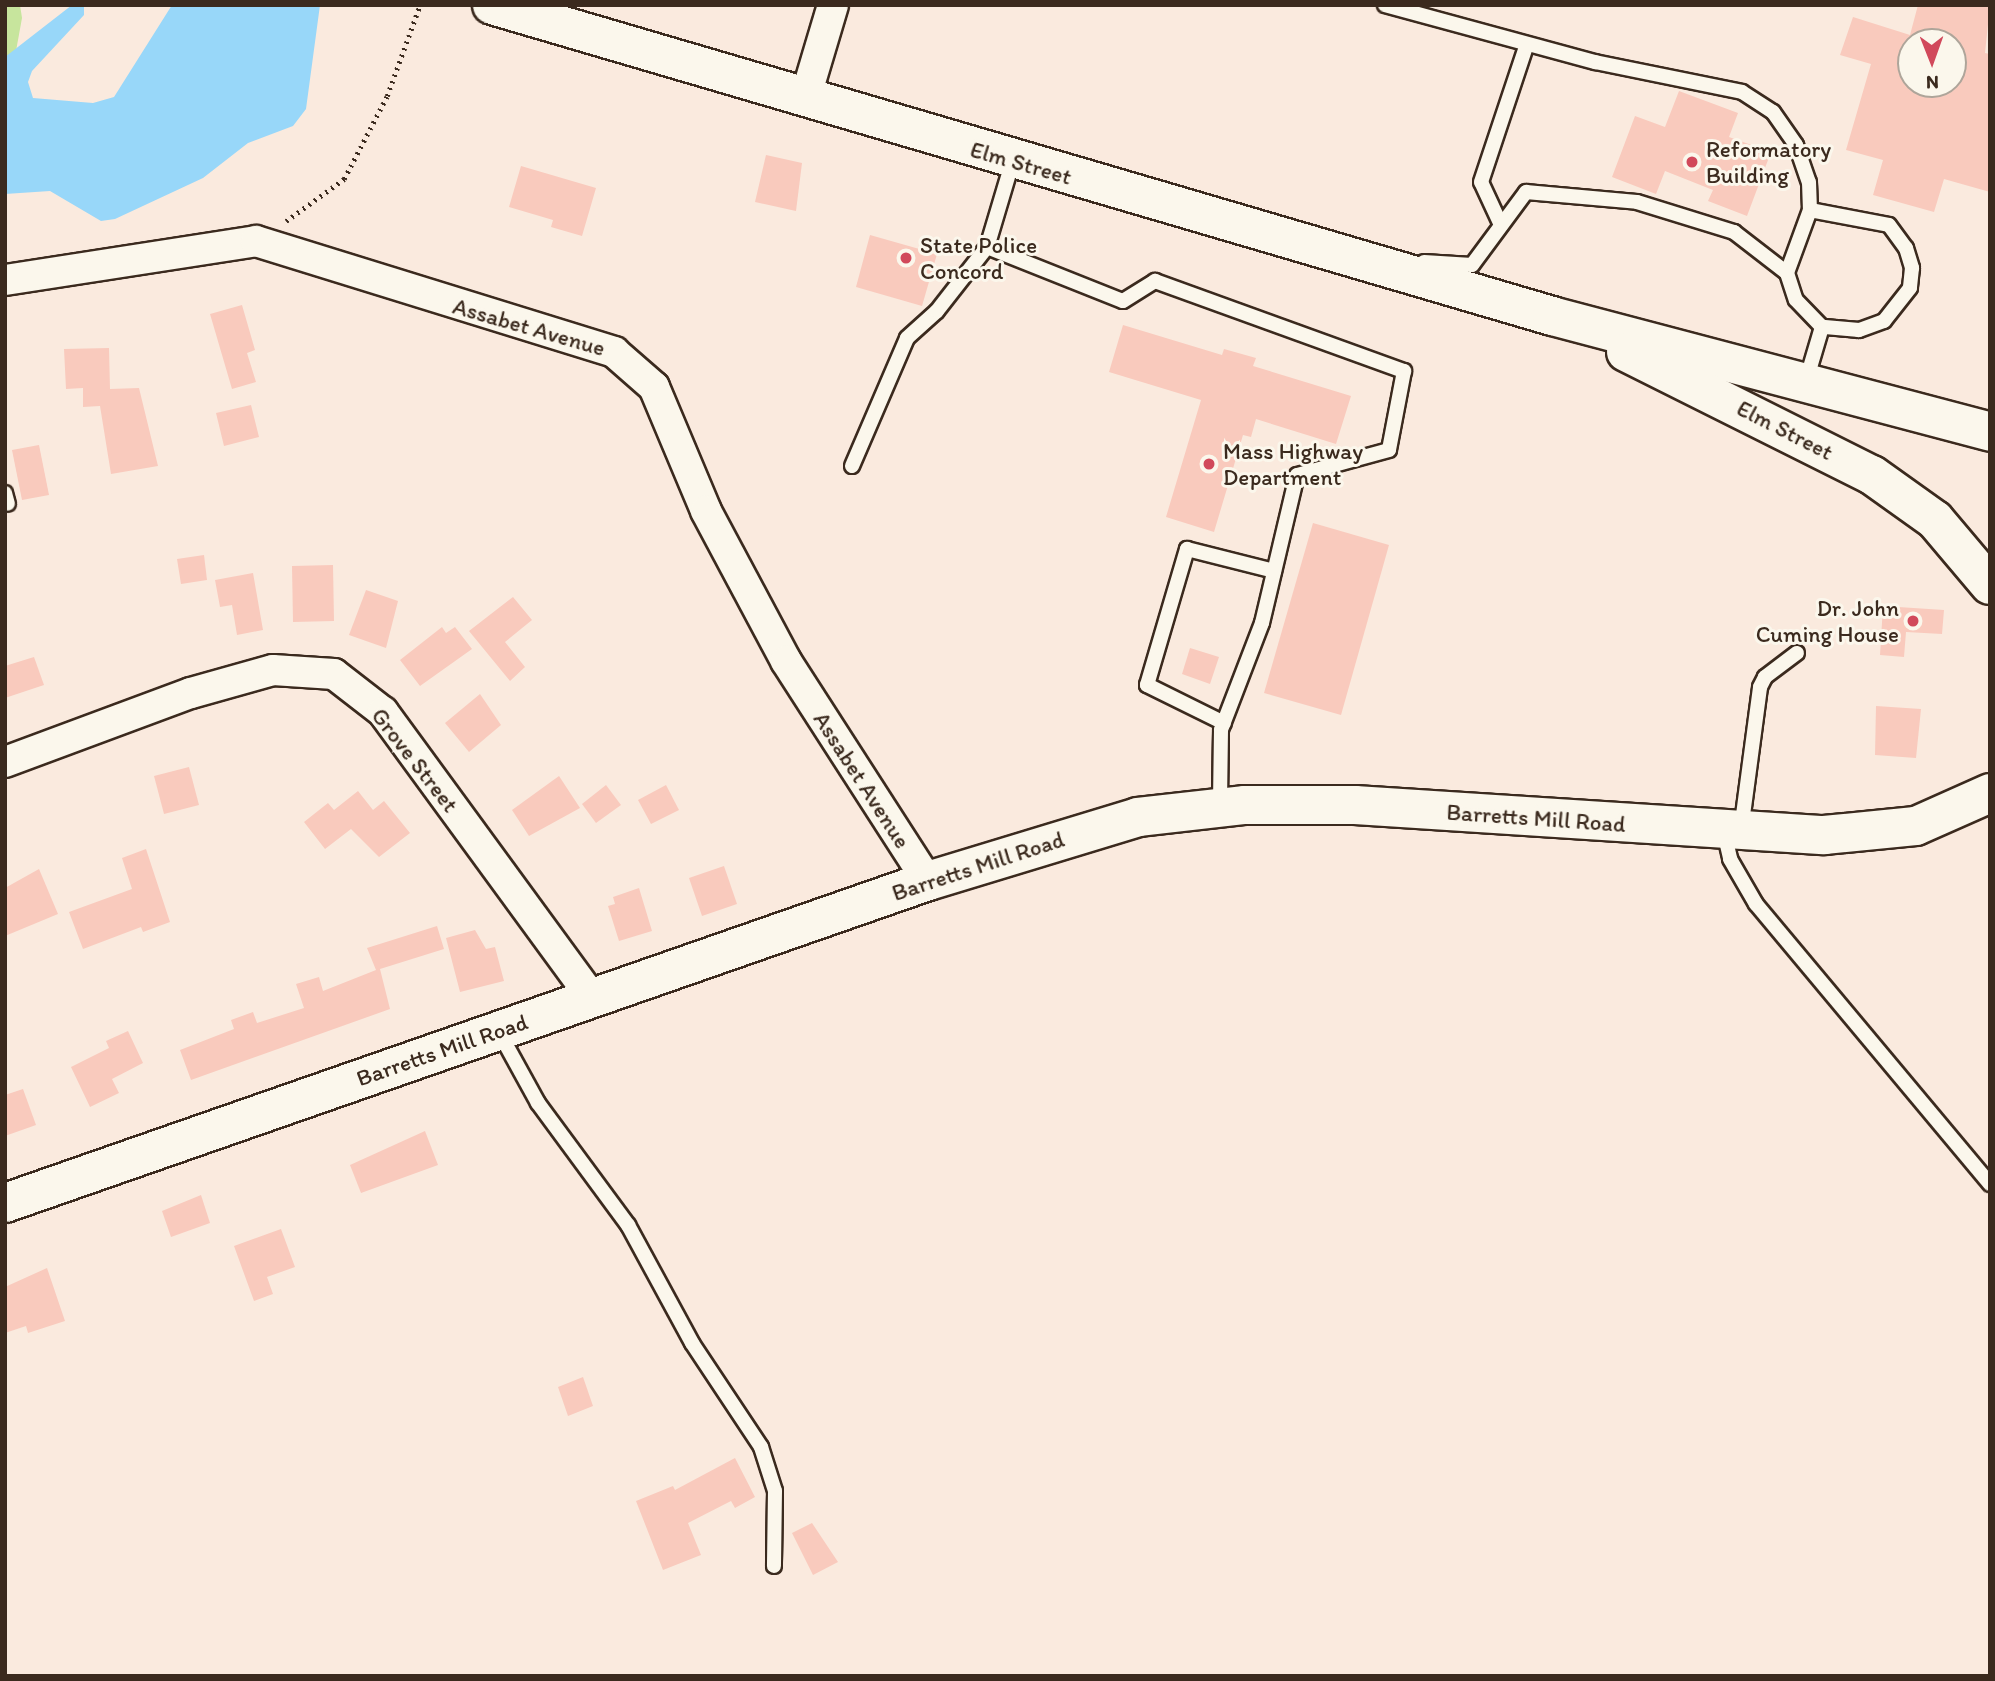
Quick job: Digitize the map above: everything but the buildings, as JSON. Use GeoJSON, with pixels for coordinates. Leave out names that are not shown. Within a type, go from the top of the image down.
{"type":"FeatureCollection","features":[{"type":"Feature","properties":{"kind":"main road","name":"Elm Street"},"geometry":{"type":"LineString","coordinates":[[492,5],[1552,316],[1990,432]]}},
{"type":"Feature","properties":{"kind":"main road","name":"Elm Street"},"geometry":{"type":"LineString","coordinates":[[1552,316],[1872,475],[1935,520],[1990,585]]}},
{"type":"Feature","properties":{"kind":"main road","name":"Barretts Mill Road"},"geometry":{"type":"LineString","coordinates":[[5,1203],[928,881],[1091,828],[1220,807],[1355,805],[1732,831],[1889,831],[1940,818],[1990,793]]}},
{"type":"Feature","properties":{"kind":"street"},"geometry":{"type":"LineString","coordinates":[[805,99],[833,5]]}},
{"type":"Feature","properties":{"kind":"street","name":"Assabet Avenue"},"geometry":{"type":"LineString","coordinates":[[5,280],[256,241],[287,247],[474,313],[592,342],[637,367],[654,387],[706,511],[786,661],[928,881]]}},
{"type":"Feature","properties":{"kind":"street","name":"Grove Street"},"geometry":{"type":"LineString","coordinates":[[5,761],[191,693],[273,670],[334,674],[383,712],[592,998]]}},
{"type":"Feature","properties":{"kind":"lane"},"geometry":{"type":"LineString","coordinates":[[1385,5],[1527,44],[1742,92],[1773,111],[1796,145],[1809,182],[1810,210],[1787,273]]}},
{"type":"Feature","properties":{"kind":"lane"},"geometry":{"type":"LineString","coordinates":[[1501,225],[1481,182],[1527,44]]}},
{"type":"Feature","properties":{"kind":"lane"},"geometry":{"type":"LineString","coordinates":[[852,466],[907,338],[937,311],[987,247],[1013,160]]}},
{"type":"Feature","properties":{"kind":"lane"},"geometry":{"type":"LineString","coordinates":[[1348,257],[1472,265],[1526,192],[1637,202],[1734,232],[1787,273],[1796,300],[1822,327],[1859,330],[1884,321],[1910,288],[1912,268],[1906,248],[1889,225],[1810,210]]}},
{"type":"Feature","properties":{"kind":"lane"},"geometry":{"type":"LineString","coordinates":[[987,247],[1123,301],[1155,281],[1404,371],[1390,450],[1297,475],[1262,623],[1224,723],[1220,807]]}},
{"type":"Feature","properties":{"kind":"lane"},"geometry":{"type":"LineString","coordinates":[[1805,382],[1822,327]]}},
{"type":"Feature","properties":{"kind":"lane"},"geometry":{"type":"LineString","coordinates":[[1224,723],[1147,685],[1187,549],[1274,571]]}},
{"type":"Feature","properties":{"kind":"lane"},"geometry":{"type":"LineString","coordinates":[[1797,653],[1765,677],[1760,687],[1732,831],[1730,859],[1756,904],[1990,1184]]}},
{"type":"Feature","properties":{"kind":"lane"},"geometry":{"type":"LineString","coordinates":[[498,1031],[538,1103],[628,1224],[692,1343],[761,1447],[775,1491],[775,1566]]}},
{"type":"Feature","properties":{"kind":"path"},"geometry":{"type":"LineString","coordinates":[[256,241],[344,179],[387,96],[420,5]]}},
{"type":"Feature","properties":{"kind":"green space"},"geometry":{"type":"Polygon","coordinates":[[[5,5],[20,5],[22,18],[16,51],[5,57],[5,5]]]}},
{"type":"Feature","properties":{"kind":"water"},"geometry":{"type":"Polygon","coordinates":[[[72,5],[84,5],[84,15],[32,71],[28,82],[33,98],[93,103],[114,97],[172,5],[320,5],[306,109],[293,126],[248,143],[203,178],[115,219],[101,221],[50,191],[5,194],[5,57],[72,5]]]}},
{"type":"Feature","properties":{"kind":"place","name":"Reformatory Building"},"geometry":{"type":"Point","coordinates":[1692,162]}},
{"type":"Feature","properties":{"kind":"place","name":"State Police Concord"},"geometry":{"type":"Point","coordinates":[906,258]}},
{"type":"Feature","properties":{"kind":"place","name":"Mass Highway Department"},"geometry":{"type":"Point","coordinates":[1209,464]}},
{"type":"Feature","properties":{"kind":"place","name":"Dr. John Cuming House"},"geometry":{"type":"Point","coordinates":[1913,621]}}]}
